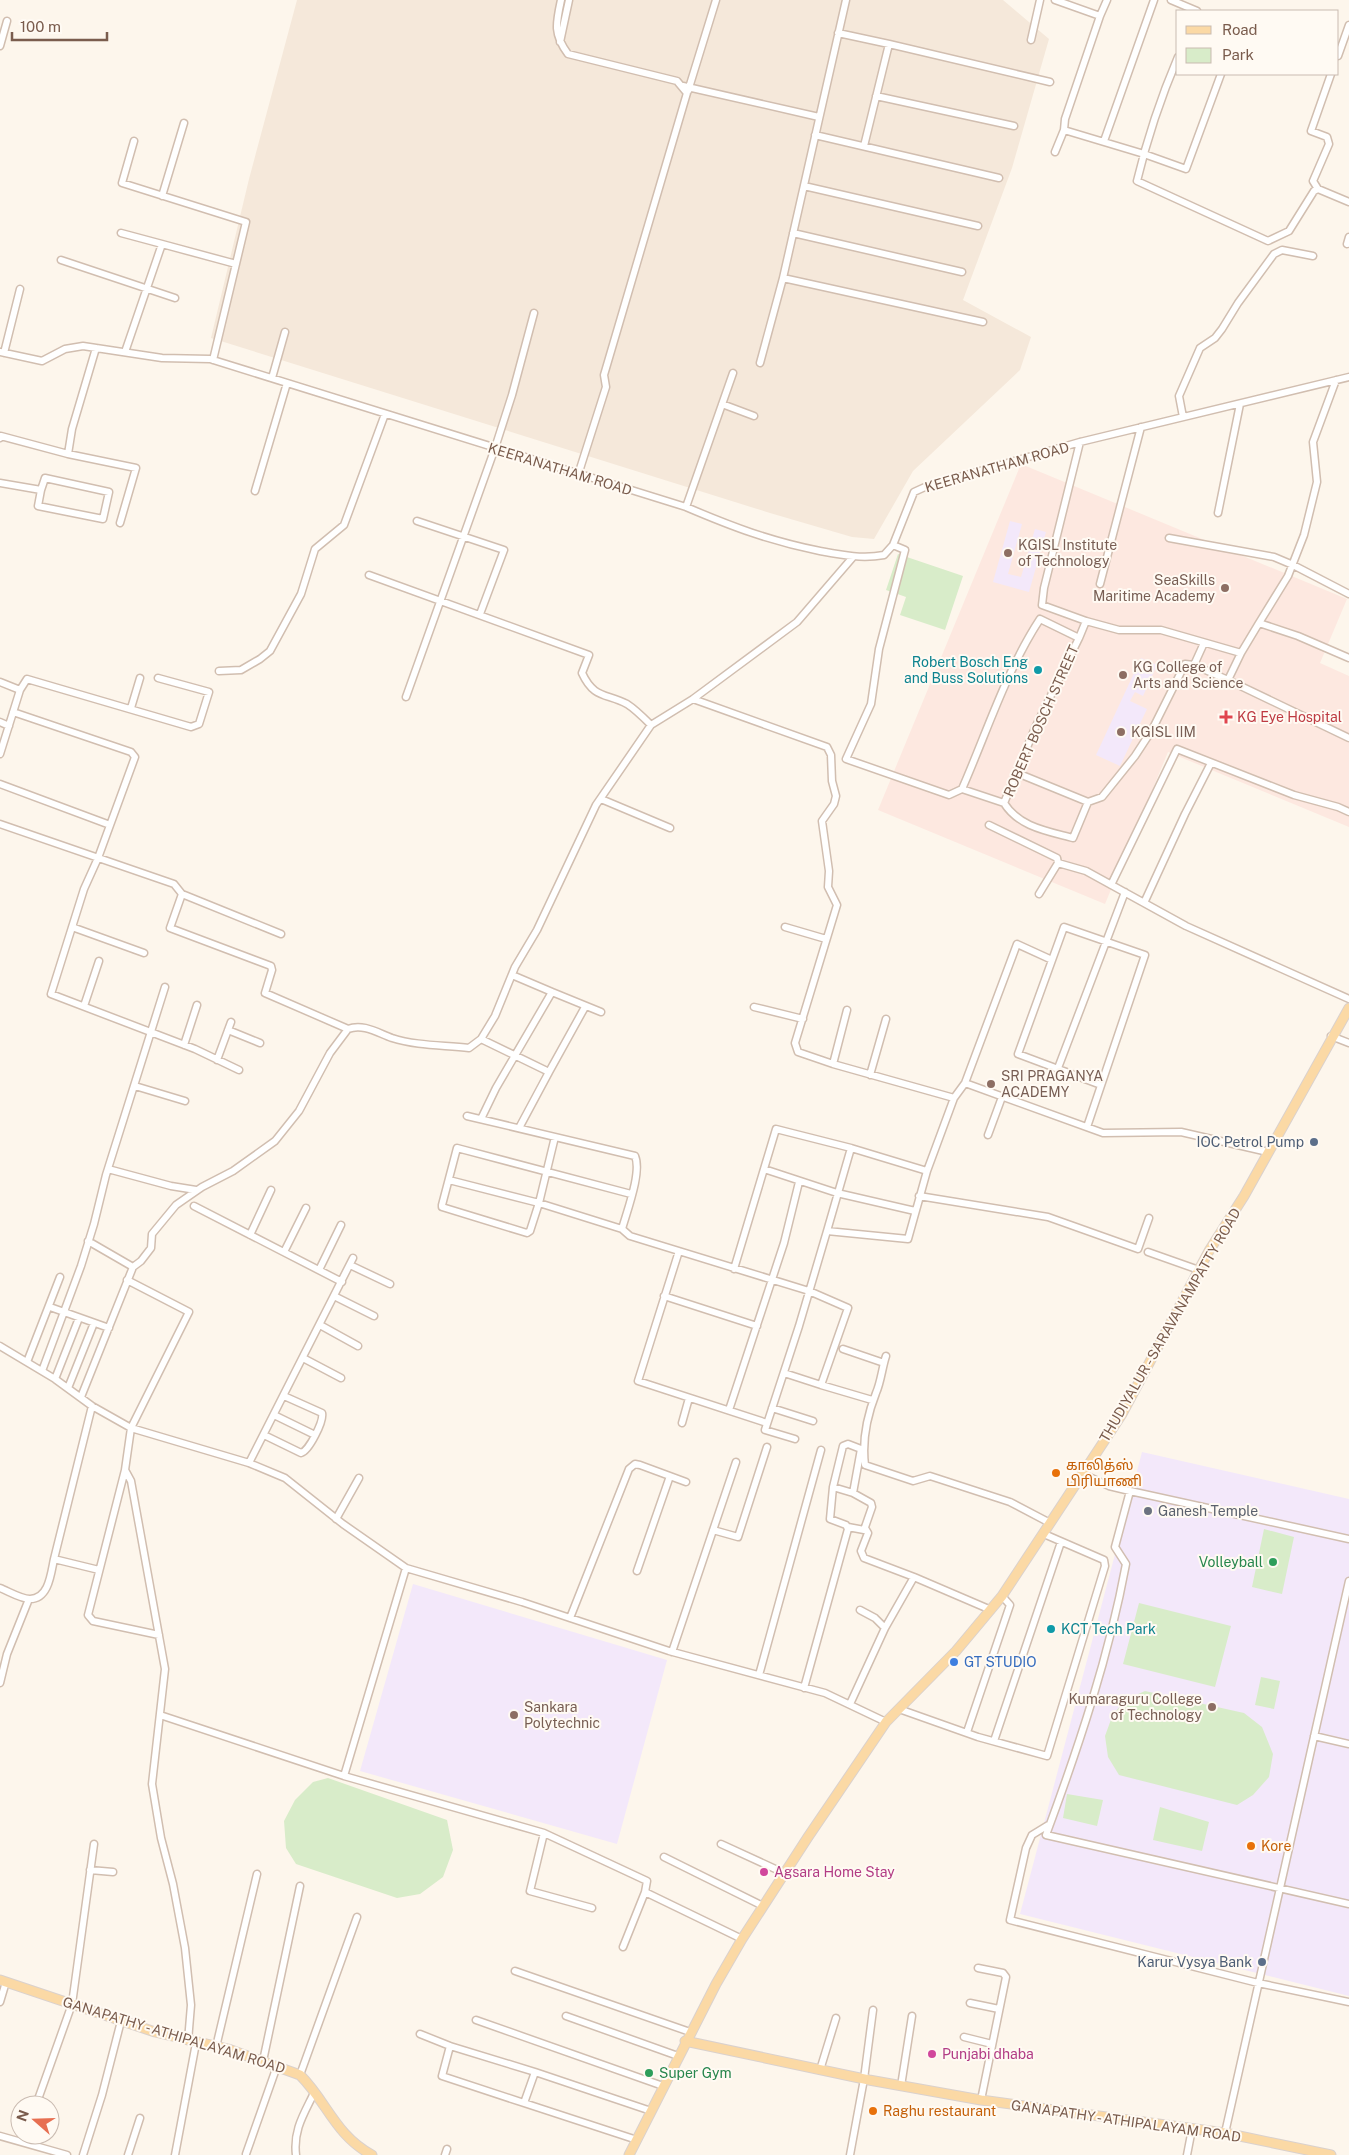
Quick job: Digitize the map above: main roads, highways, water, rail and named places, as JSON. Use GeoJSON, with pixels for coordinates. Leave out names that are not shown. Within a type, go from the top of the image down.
{"type":"FeatureCollection","features":[{"type":"Feature","properties":{"kind":"main road","name":"THUDIYALUR - SARAVANAMPATTY ROAD"},"geometry":{"type":"LineString","coordinates":[[629,2155],[685,2041],[742,1939],[784,1873],[886,1722],[956,1651],[1002,1596],[1122,1414],[1199,1270],[1268,1152],[1331,1036],[1349,1008]]}},
{"type":"Feature","properties":{"kind":"main road","name":"GANAPATHY - ATHIPALAYAM ROAD"},"geometry":{"type":"LineString","coordinates":[[3,1981],[121,2021],[192,2042],[228,2049],[300,2075],[328,2114],[356,2146],[372,2155]]}},
{"type":"Feature","properties":{"kind":"main road","name":"GANAPATHY - ATHIPALAYAM ROAD"},"geometry":{"type":"LineString","coordinates":[[685,2041],[901,2086],[981,2100],[1225,2133],[1331,2155]]}},
{"type":"Feature","properties":{"kind":"place","name":"KGISL Institute of Technology"},"geometry":{"type":"Point","coordinates":[1008,553]}},
{"type":"Feature","properties":{"kind":"place","name":"SeaSkills Maritime Academy"},"geometry":{"type":"Point","coordinates":[1225,588]}},
{"type":"Feature","properties":{"kind":"place","name":"Robert Bosch Eng and Buss Solutions"},"geometry":{"type":"Point","coordinates":[1038,670]}},
{"type":"Feature","properties":{"kind":"place","name":"KG College of Arts and Science"},"geometry":{"type":"Point","coordinates":[1123,675]}},
{"type":"Feature","properties":{"kind":"place","name":"KG Eye Hospital"},"geometry":{"type":"Point","coordinates":[1226,717]}},
{"type":"Feature","properties":{"kind":"place","name":"KGISL IIM"},"geometry":{"type":"Point","coordinates":[1121,732]}},
{"type":"Feature","properties":{"kind":"place","name":"SRI PRAGANYA ACADEMY"},"geometry":{"type":"Point","coordinates":[991,1084]}},
{"type":"Feature","properties":{"kind":"place","name":"IOC Petrol Pump"},"geometry":{"type":"Point","coordinates":[1314,1142]}},
{"type":"Feature","properties":{"kind":"place","name":"காலித்ஸ் பிரியாணி"},"geometry":{"type":"Point","coordinates":[1056,1473]}},
{"type":"Feature","properties":{"kind":"place","name":"Ganesh Temple"},"geometry":{"type":"Point","coordinates":[1148,1511]}},
{"type":"Feature","properties":{"kind":"place","name":"Volleyball"},"geometry":{"type":"Point","coordinates":[1273,1562]}},
{"type":"Feature","properties":{"kind":"place","name":"KCT Tech Park"},"geometry":{"type":"Point","coordinates":[1051,1629]}},
{"type":"Feature","properties":{"kind":"place","name":"GT STUDIO"},"geometry":{"type":"Point","coordinates":[954,1662]}},
{"type":"Feature","properties":{"kind":"place","name":"Kumaraguru College of Technology"},"geometry":{"type":"Point","coordinates":[1212,1707]}},
{"type":"Feature","properties":{"kind":"place","name":"Sankara Polytechnic"},"geometry":{"type":"Point","coordinates":[514,1715]}},
{"type":"Feature","properties":{"kind":"place","name":"Kore"},"geometry":{"type":"Point","coordinates":[1251,1846]}},
{"type":"Feature","properties":{"kind":"place","name":"Agsara Home Stay"},"geometry":{"type":"Point","coordinates":[764,1872]}},
{"type":"Feature","properties":{"kind":"place","name":"Karur Vysya Bank"},"geometry":{"type":"Point","coordinates":[1262,1962]}},
{"type":"Feature","properties":{"kind":"place","name":"Punjabi dhaba"},"geometry":{"type":"Point","coordinates":[932,2054]}},
{"type":"Feature","properties":{"kind":"place","name":"Super Gym"},"geometry":{"type":"Point","coordinates":[649,2073]}},
{"type":"Feature","properties":{"kind":"place","name":"Raghu restaurant"},"geometry":{"type":"Point","coordinates":[873,2111]}}]}
